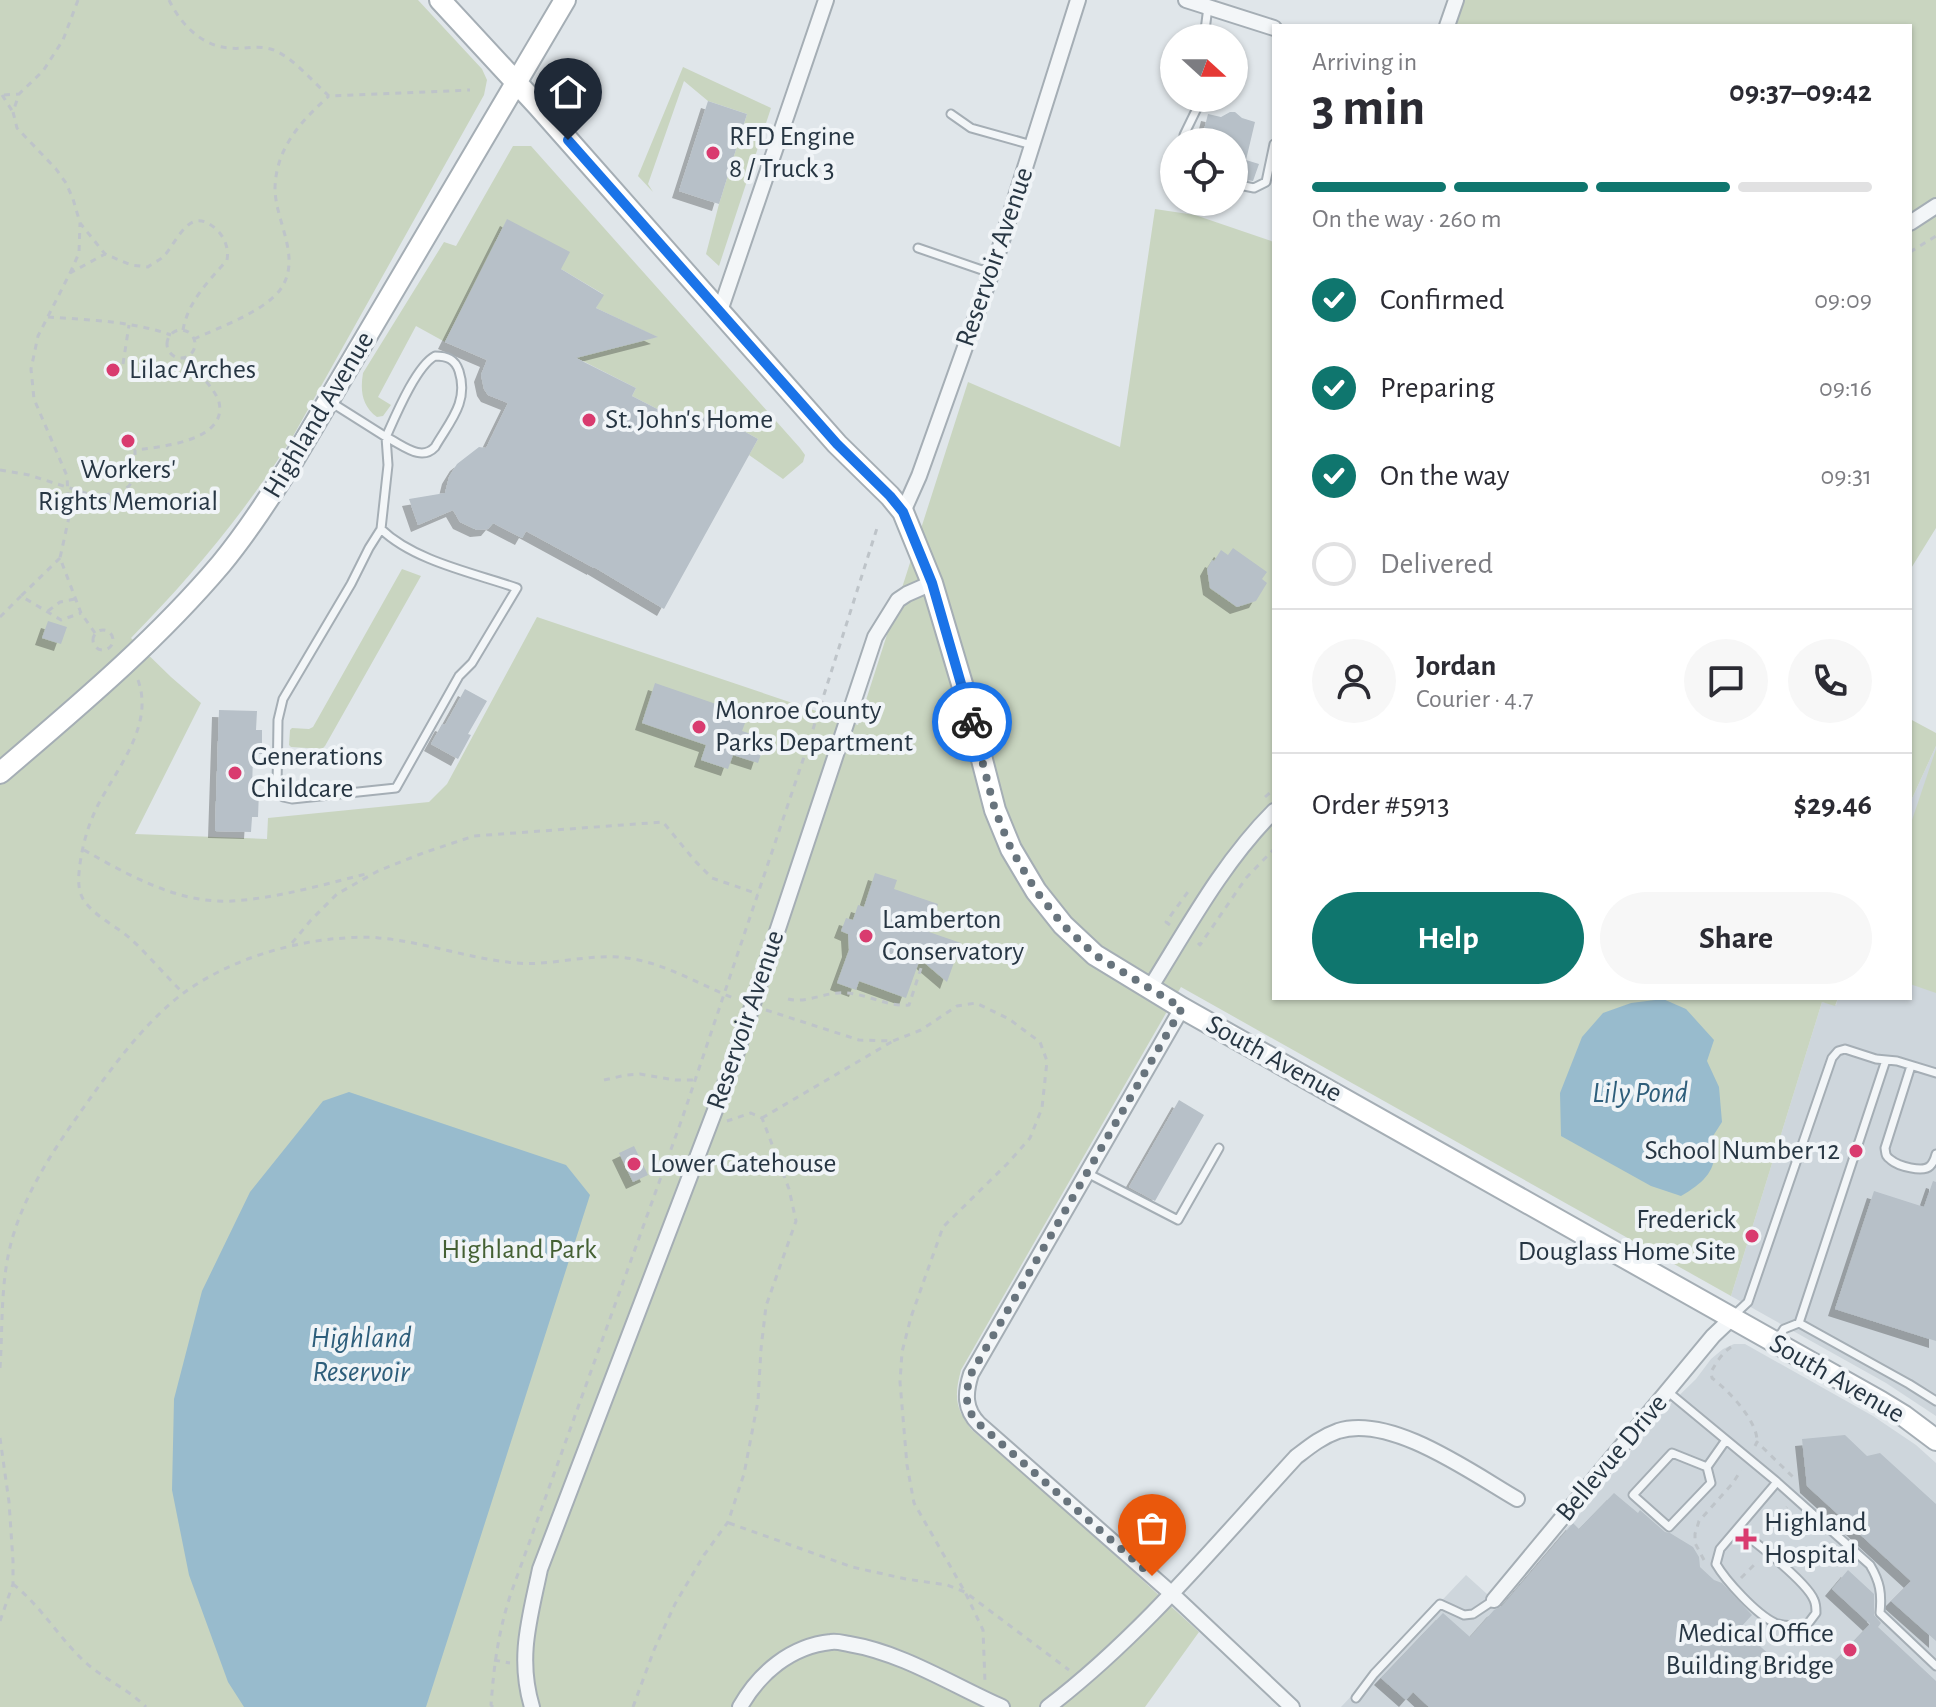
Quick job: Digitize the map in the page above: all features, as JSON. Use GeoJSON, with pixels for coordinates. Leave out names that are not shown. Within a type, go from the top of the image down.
{"type":"FeatureCollection","features":[{"type":"Feature","properties":{"kind":"main road","name":"South Avenue"},"geometry":{"type":"LineString","coordinates":[[440,0],[837,444],[903,512],[932,583],[995,810],[1011,849],[1036,891],[1063,925],[1095,955],[1182,1008],[1892,1409],[1936,1440]]}},
{"type":"Feature","properties":{"kind":"main road","name":"Highland Avenue"},"geometry":{"type":"LineString","coordinates":[[0,773],[142,649],[222,562],[261,510],[329,401],[565,0]]}},
{"type":"Feature","properties":{"kind":"street"},"geometry":{"type":"LineString","coordinates":[[720,311],[826,0]]}},
{"type":"Feature","properties":{"kind":"street","name":"Reservoir Avenue"},"geometry":{"type":"LineString","coordinates":[[903,512],[919,476],[994,266],[1078,0]]}},
{"type":"Feature","properties":{"kind":"street"},"geometry":{"type":"LineString","coordinates":[[1186,0],[1272,27]]}},
{"type":"Feature","properties":{"kind":"street"},"geometry":{"type":"LineString","coordinates":[[1448,24],[1456,0]]}},
{"type":"Feature","properties":{"kind":"street"},"geometry":{"type":"LineString","coordinates":[[1912,222],[1936,206]]}},
{"type":"Feature","properties":{"kind":"street","name":"Reservoir Avenue"},"geometry":{"type":"LineString","coordinates":[[532,1707],[523,1661],[540,1569],[730,1071],[875,637],[898,600],[932,583]]}},
{"type":"Feature","properties":{"kind":"street"},"geometry":{"type":"LineString","coordinates":[[1150,988],[1239,849],[1272,813]]}},
{"type":"Feature","properties":{"kind":"street"},"geometry":{"type":"LineString","coordinates":[[1182,1008],[971,1374],[967,1385],[967,1403],[979,1424],[1171,1593],[1292,1707]]}},
{"type":"Feature","properties":{"kind":"street","name":"Bellevue Drive"},"geometry":{"type":"LineString","coordinates":[[1494,1600],[1713,1336],[1732,1318]]}},
{"type":"Feature","properties":{"kind":"street","name":"Bellevue Drive"},"geometry":{"type":"LineString","coordinates":[[1048,1707],[1097,1668],[1296,1457],[1317,1441],[1340,1431],[1366,1428],[1392,1432],[1418,1442],[1517,1499]]}},
{"type":"Feature","properties":{"kind":"street"},"geometry":{"type":"LineString","coordinates":[[740,1707],[750,1688],[781,1659],[833,1641],[869,1648],[903,1661],[1002,1707]]}},
{"type":"Feature","properties":{"kind":"lane"},"geometry":{"type":"LineString","coordinates":[[1206,24],[1208,7]]}},
{"type":"Feature","properties":{"kind":"lane"},"geometry":{"type":"LineString","coordinates":[[951,114],[971,128],[1032,145]]}},
{"type":"Feature","properties":{"kind":"lane"},"geometry":{"type":"LineString","coordinates":[[1248,187],[1254,188],[1266,182],[1272,154]]}},
{"type":"Feature","properties":{"kind":"lane"},"geometry":{"type":"LineString","coordinates":[[918,248],[982,270],[994,266]]}},
{"type":"Feature","properties":{"kind":"lane"},"geometry":{"type":"LineString","coordinates":[[329,401],[386,437],[421,455],[435,447],[462,399],[463,385],[457,364],[446,356],[427,360],[386,437],[388,465],[381,529],[283,699],[278,720],[277,789],[283,797],[292,799],[396,788],[459,676],[472,663],[517,588],[406,548],[381,529]]}},
{"type":"Feature","properties":{"kind":"lane"},"geometry":{"type":"LineString","coordinates":[[1732,1318],[1748,1302],[1832,1058],[1845,1049],[1936,1073]]}},
{"type":"Feature","properties":{"kind":"lane"},"geometry":{"type":"LineString","coordinates":[[1775,1343],[1784,1329],[1799,1323],[1886,1060]]}},
{"type":"Feature","properties":{"kind":"lane"},"geometry":{"type":"LineString","coordinates":[[1911,1066],[1885,1148],[1886,1156],[1920,1170],[1927,1169],[1936,1154]]}},
{"type":"Feature","properties":{"kind":"lane"},"geometry":{"type":"LineString","coordinates":[[1086,1172],[1178,1220],[1219,1148]]}},
{"type":"Feature","properties":{"kind":"lane"},"geometry":{"type":"LineString","coordinates":[[1799,1323],[1936,1401]]}},
{"type":"Feature","properties":{"kind":"lane"},"geometry":{"type":"LineString","coordinates":[[1667,1391],[1777,1482],[1870,1565],[1879,1580],[1882,1598],[1880,1613],[1936,1666]]}},
{"type":"Feature","properties":{"kind":"lane"},"geometry":{"type":"LineString","coordinates":[[1707,1467],[1672,1453],[1633,1495],[1669,1527],[1711,1483],[1707,1467],[1726,1440]]}},
{"type":"Feature","properties":{"kind":"lane"},"geometry":{"type":"LineString","coordinates":[[1738,1529],[1809,1591],[1816,1602],[1816,1613],[1807,1625],[1775,1623],[1725,1579],[1716,1564],[1720,1549],[1777,1482]]}},
{"type":"Feature","properties":{"kind":"lane"},"geometry":{"type":"LineString","coordinates":[[1356,1698],[1374,1674],[1440,1604],[1464,1615],[1473,1614],[1494,1600]]}},
{"type":"Feature","properties":{"kind":"path"},"geometry":{"type":"LineString","coordinates":[[13,112],[19,94],[43,71],[63,40],[78,0]]}},
{"type":"Feature","properties":{"kind":"path"},"geometry":{"type":"LineString","coordinates":[[169,0],[185,25],[214,46],[261,46],[276,51],[329,96]]}},
{"type":"Feature","properties":{"kind":"path"},"geometry":{"type":"LineString","coordinates":[[194,339],[257,308],[281,288],[288,273],[289,256],[275,191],[277,170],[291,136],[329,96],[470,90]]}},
{"type":"Feature","properties":{"kind":"path"},"geometry":{"type":"LineString","coordinates":[[1,95],[19,94]]}},
{"type":"Feature","properties":{"kind":"path"},"geometry":{"type":"LineString","coordinates":[[1,95],[13,112],[17,128],[66,183],[80,223],[79,253],[38,336],[31,369],[34,399],[67,476],[69,517],[60,558],[81,613],[95,633],[93,642],[96,648],[111,647],[114,640],[109,631],[95,633]]}},
{"type":"Feature","properties":{"kind":"path"},"geometry":{"type":"LineString","coordinates":[[80,223],[105,254],[131,265],[148,267],[164,256],[189,223],[208,223],[220,233],[228,252],[227,260],[196,296],[183,330]]}},
{"type":"Feature","properties":{"kind":"path"},"geometry":{"type":"LineString","coordinates":[[1912,251],[1936,236]]}},
{"type":"Feature","properties":{"kind":"path"},"geometry":{"type":"LineString","coordinates":[[70,273],[105,254]]}},
{"type":"Feature","properties":{"kind":"path"},"geometry":{"type":"LineString","coordinates":[[47,316],[129,325],[171,335]]}},
{"type":"Feature","properties":{"kind":"path"},"geometry":{"type":"LineString","coordinates":[[123,364],[129,325]]}},
{"type":"Feature","properties":{"kind":"path"},"geometry":{"type":"LineString","coordinates":[[183,330],[190,333],[195,348],[184,357],[176,357],[169,351],[167,343],[174,332],[183,330]]}},
{"type":"Feature","properties":{"kind":"path"},"geometry":{"type":"LineString","coordinates":[[69,517],[98,497],[129,486],[135,477],[135,450],[191,440],[204,434],[214,423],[219,411],[218,400],[184,357]]}},
{"type":"Feature","properties":{"kind":"path"},"geometry":{"type":"LineString","coordinates":[[0,470],[29,475],[98,497]]}},
{"type":"Feature","properties":{"kind":"path"},"geometry":{"type":"LineString","coordinates":[[493,1707],[494,1660],[510,1596],[663,1176],[807,748],[878,525]]}},
{"type":"Feature","properties":{"kind":"path"},"geometry":{"type":"LineString","coordinates":[[0,617],[60,558]]}},
{"type":"Feature","properties":{"kind":"path"},"geometry":{"type":"LineString","coordinates":[[21,596],[61,620],[81,613]]}},
{"type":"Feature","properties":{"kind":"path"},"geometry":{"type":"LineString","coordinates":[[48,611],[60,602],[75,599]]}},
{"type":"Feature","properties":{"kind":"path"},"geometry":{"type":"LineString","coordinates":[[137,675],[143,691],[139,725],[127,757],[99,803],[90,825],[79,881],[86,903],[131,939],[183,993]]}},
{"type":"Feature","properties":{"kind":"path"},"geometry":{"type":"LineString","coordinates":[[291,945],[337,894],[378,871],[474,836],[663,822],[712,878],[758,894]]}},
{"type":"Feature","properties":{"kind":"path"},"geometry":{"type":"LineString","coordinates":[[83,849],[126,874],[165,889],[194,898],[231,901],[295,892],[378,871]]}},
{"type":"Feature","properties":{"kind":"path"},"geometry":{"type":"LineString","coordinates":[[1200,945],[1246,878],[1272,851]]}},
{"type":"Feature","properties":{"kind":"path"},"geometry":{"type":"LineString","coordinates":[[0,1368],[7,1263],[13,1236],[43,1168],[121,1056],[149,1024],[183,993],[205,979],[250,958],[291,945],[334,939],[378,938],[515,963],[548,964],[582,958],[617,957],[646,961],[753,1006]]}},
{"type":"Feature","properties":{"kind":"path"},"geometry":{"type":"LineString","coordinates":[[788,999],[797,1001],[845,993],[898,1006],[909,1005],[926,953]]}},
{"type":"Feature","properties":{"kind":"path"},"geometry":{"type":"LineString","coordinates":[[762,1118],[893,1041],[921,1030],[957,1006],[976,1003],[1009,1019],[1040,1042],[1047,1061],[1042,1108],[1030,1138],[943,1227],[902,1352],[900,1382],[907,1465],[914,1503],[983,1630],[985,1689]]}},
{"type":"Feature","properties":{"kind":"path"},"geometry":{"type":"LineString","coordinates":[[783,1016],[859,1040],[893,1041]]}},
{"type":"Feature","properties":{"kind":"path"},"geometry":{"type":"LineString","coordinates":[[604,1080],[640,1074],[695,1080]]}},
{"type":"Feature","properties":{"kind":"path"},"geometry":{"type":"LineString","coordinates":[[633,1707],[675,1604],[728,1522],[744,1474],[758,1401],[766,1306],[796,1221],[789,1189],[762,1118],[751,1113]]}},
{"type":"Feature","properties":{"kind":"path"},"geometry":{"type":"LineString","coordinates":[[1731,1347],[1715,1365],[1712,1378],[1738,1404],[1757,1433],[1757,1442]]}},
{"type":"Feature","properties":{"kind":"path"},"geometry":{"type":"LineString","coordinates":[[0,1438],[9,1502],[13,1584],[0,1621]]}},
{"type":"Feature","properties":{"kind":"path"},"geometry":{"type":"LineString","coordinates":[[1725,1579],[1705,1561],[1695,1543],[1695,1534],[1703,1514],[1733,1483],[1741,1470]]}},
{"type":"Feature","properties":{"kind":"path"},"geometry":{"type":"LineString","coordinates":[[728,1522],[852,1567],[947,1585],[965,1592],[1072,1672]]}},
{"type":"Feature","properties":{"kind":"path"},"geometry":{"type":"LineString","coordinates":[[13,1584],[32,1600],[61,1638],[87,1663],[146,1707]]}},
{"type":"Feature","properties":{"kind":"path"},"geometry":{"type":"LineString","coordinates":[[494,1660],[510,1663]]}},
{"type":"Feature","properties":{"kind":"shaded area","name":"School Number 12"},"geometry":{"type":"Polygon","coordinates":[[[1936,746],[1936,1416],[1886,1383],[1731,1296],[1822,1002],[1836,1005],[1837,1000],[1912,1000],[1912,799],[1936,746]]]}},
{"type":"Feature","properties":{"kind":"shaded area","name":"Highland Hospital"},"geometry":{"type":"Polygon","coordinates":[[[1734,1344],[1745,1344],[1873,1416],[1916,1445],[1936,1463],[1936,1707],[1341,1707],[1466,1575],[1497,1603],[1589,1504],[1657,1417],[1696,1379],[1711,1359],[1734,1344]]]}},
{"type":"Feature","properties":{"kind":"green space","name":"Highland Park"},"geometry":{"type":"Polygon","coordinates":[[[0,0],[418,0],[482,69],[487,80],[484,95],[292,438],[217,542],[131,638],[201,703],[135,834],[267,839],[268,818],[429,802],[447,784],[537,617],[858,725],[968,382],[1120,447],[1155,209],[1160,210],[1160,216],[1198,216],[1272,241],[1272,1000],[1837,1000],[1835,1006],[1822,1002],[1731,1296],[1181,987],[961,1370],[957,1387],[959,1409],[972,1430],[1078,1521],[1199,1632],[1145,1707],[0,1707],[0,0]]]}},
{"type":"Feature","properties":{"kind":"green space"},"geometry":{"type":"Polygon","coordinates":[[[1460,0],[1936,0],[1936,528],[1912,567],[1912,24],[1453,24],[1460,0]]]}},
{"type":"Feature","properties":{"kind":"green space"},"geometry":{"type":"Polygon","coordinates":[[[683,67],[771,108],[719,266],[706,254],[747,114],[708,101],[684,81],[648,184],[653,192],[638,176],[683,67]]]}},
{"type":"Feature","properties":{"kind":"green space"},"geometry":{"type":"Polygon","coordinates":[[[513,146],[531,146],[800,448],[805,455],[803,462],[783,479],[749,455],[758,439],[708,411],[696,429],[632,396],[636,388],[571,355],[657,337],[596,308],[603,294],[561,269],[507,220],[445,342],[416,326],[378,397],[391,405],[383,416],[377,417],[372,413],[363,398],[363,373],[444,242],[456,246],[513,146]]]}},
{"type":"Feature","properties":{"kind":"green space"},"geometry":{"type":"Polygon","coordinates":[[[402,569],[421,576],[325,746],[322,749],[291,747],[290,730],[313,727],[402,569]]]}},
{"type":"Feature","properties":{"kind":"green space"},"geometry":{"type":"Polygon","coordinates":[[[1912,720],[1936,733],[1936,746],[1912,799],[1912,720]]]}},
{"type":"Feature","properties":{"kind":"green space"},"geometry":{"type":"Polygon","coordinates":[[[1936,749],[1936,993],[1912,985],[1912,820],[1936,749]]]}},
{"type":"Feature","properties":{"kind":"water","name":"Lily Pond"},"geometry":{"type":"Polygon","coordinates":[[[1665,1000],[1686,1009],[1714,1040],[1707,1061],[1719,1087],[1722,1122],[1713,1136],[1715,1156],[1704,1179],[1681,1196],[1651,1186],[1561,1136],[1560,1093],[1582,1037],[1603,1013],[1631,1003],[1665,1000]]]}},
{"type":"Feature","properties":{"kind":"water","name":"Highland Reservoir"},"geometry":{"type":"Polygon","coordinates":[[[349,1092],[566,1165],[590,1195],[426,1707],[244,1707],[228,1682],[189,1575],[172,1490],[174,1399],[202,1291],[250,1192],[323,1101],[349,1092]]]}},
{"type":"Feature","properties":{"kind":"building","name":"RFD Engine 8 / Truck 3"},"geometry":{"type":"Polygon","coordinates":[[[708,101],[747,114],[719,204],[679,191],[708,101]]]}},
{"type":"Feature","properties":{"kind":"building"},"geometry":{"type":"Polygon","coordinates":[[[1235,112],[1255,122],[1248,152],[1248,128],[1204,128],[1208,114],[1221,117],[1235,112]]]}},
{"type":"Feature","properties":{"kind":"building"},"geometry":{"type":"Polygon","coordinates":[[[1248,161],[1259,164],[1253,181],[1248,180],[1248,161]]]}},
{"type":"Feature","properties":{"kind":"building","name":"St. John's Home"},"geometry":{"type":"Polygon","coordinates":[[[507,219],[570,252],[561,269],[604,295],[596,308],[658,337],[576,358],[636,388],[632,396],[696,429],[708,411],[758,439],[664,609],[526,531],[522,538],[493,523],[488,529],[477,530],[460,522],[453,510],[418,525],[409,499],[445,493],[449,477],[457,464],[479,447],[486,448],[508,403],[488,395],[484,389],[481,375],[487,360],[445,342],[507,219]]]}},
{"type":"Feature","properties":{"kind":"building"},"geometry":{"type":"Polygon","coordinates":[[[1233,548],[1267,572],[1262,579],[1267,583],[1256,601],[1237,607],[1210,588],[1207,569],[1221,550],[1228,555],[1233,548]]]}},
{"type":"Feature","properties":{"kind":"building"},"geometry":{"type":"Polygon","coordinates":[[[48,621],[67,627],[61,644],[42,638],[48,621]]]}},
{"type":"Feature","properties":{"kind":"building","name":"Monroe County Parks Department"},"geometry":{"type":"Polygon","coordinates":[[[655,683],[748,715],[742,731],[766,739],[758,763],[733,755],[728,769],[701,760],[706,745],[642,723],[655,683]]]}},
{"type":"Feature","properties":{"kind":"building"},"geometry":{"type":"Polygon","coordinates":[[[465,689],[487,701],[458,759],[431,744],[465,689]]]}},
{"type":"Feature","properties":{"kind":"building","name":"Generations Childcare"},"geometry":{"type":"Polygon","coordinates":[[[219,710],[257,711],[256,730],[262,730],[262,754],[253,754],[252,791],[259,791],[258,817],[252,817],[251,832],[215,831],[219,710]]]}},
{"type":"Feature","properties":{"kind":"building","name":"Lamberton Conservatory"},"geometry":{"type":"Polygon","coordinates":[[[875,873],[897,880],[894,889],[938,904],[929,932],[961,943],[947,982],[920,959],[906,998],[859,981],[856,990],[837,983],[849,950],[848,934],[841,931],[846,918],[853,920],[858,905],[864,907],[875,873]]]}},
{"type":"Feature","properties":{"kind":"building"},"geometry":{"type":"Polygon","coordinates":[[[1179,1100],[1204,1115],[1155,1201],[1129,1187],[1179,1100]]]}},
{"type":"Feature","properties":{"kind":"building","name":"Lower Gatehouse"},"geometry":{"type":"Polygon","coordinates":[[[634,1146],[648,1175],[633,1182],[619,1153],[634,1146]]]}},
{"type":"Feature","properties":{"kind":"building"},"geometry":{"type":"Polygon","coordinates":[[[1933,1181],[1936,1182],[1936,1341],[1835,1309],[1874,1191],[1924,1207],[1933,1181]]]}},
{"type":"Feature","properties":{"kind":"building"},"geometry":{"type":"Polygon","coordinates":[[[1845,1435],[1867,1456],[1880,1453],[1936,1504],[1936,1641],[1891,1601],[1911,1581],[1807,1486],[1802,1439],[1845,1435]]]}},
{"type":"Feature","properties":{"kind":"building","name":"Highland Hospital"},"geometry":{"type":"Polygon","coordinates":[[[1614,1493],[1665,1532],[1693,1547],[1700,1567],[1722,1583],[1752,1615],[1740,1628],[1783,1667],[1790,1659],[1815,1682],[1870,1624],[1832,1589],[1848,1570],[1874,1594],[1874,1615],[1881,1623],[1878,1627],[1936,1681],[1936,1707],[1429,1707],[1413,1692],[1406,1700],[1381,1678],[1443,1613],[1470,1637],[1494,1610],[1502,1606],[1573,1523],[1579,1529],[1614,1493]]]}},
{"type":"Feature","properties":{"kind":"way so far"},"geometry":{"type":"LineString","coordinates":[[972,722],[995,810],[1011,849],[1036,891],[1063,925],[1095,955],[1182,1008],[971,1374],[966,1394],[969,1411],[979,1424],[1152,1576]]}},
{"type":"Feature","properties":{"kind":"place","name":"RFD Engine 8 / Truck 3"},"geometry":{"type":"Point","coordinates":[713,153]}},
{"type":"Feature","properties":{"kind":"place","name":"Lilac Arches"},"geometry":{"type":"Point","coordinates":[113,370]}},
{"type":"Feature","properties":{"kind":"place","name":"St. John's Home"},"geometry":{"type":"Point","coordinates":[589,420]}},
{"type":"Feature","properties":{"kind":"place","name":"Workers' Rights Memorial"},"geometry":{"type":"Point","coordinates":[128,441]}},
{"type":"Feature","properties":{"kind":"place","name":"Monroe County Parks Department"},"geometry":{"type":"Point","coordinates":[699,727]}},
{"type":"Feature","properties":{"kind":"place","name":"Generations Childcare"},"geometry":{"type":"Point","coordinates":[235,773]}},
{"type":"Feature","properties":{"kind":"place","name":"Lamberton Conservatory"},"geometry":{"type":"Point","coordinates":[866,936]}},
{"type":"Feature","properties":{"kind":"place","name":"School Number 12"},"geometry":{"type":"Point","coordinates":[1856,1151]}},
{"type":"Feature","properties":{"kind":"place","name":"Lower Gatehouse"},"geometry":{"type":"Point","coordinates":[634,1164]}},
{"type":"Feature","properties":{"kind":"place","name":"Frederick Douglass Home Site"},"geometry":{"type":"Point","coordinates":[1752,1236]}},
{"type":"Feature","properties":{"kind":"place","name":"Highland Hospital"},"geometry":{"type":"Point","coordinates":[1746,1539]}},
{"type":"Feature","properties":{"kind":"place","name":"Medical Office Building Bridge"},"geometry":{"type":"Point","coordinates":[1850,1650]}},
{"type":"Feature","properties":{"kind":"route"},"geometry":{"type":"LineString","coordinates":[[568,140],[837,444],[903,512],[932,583],[972,722]]}}]}
